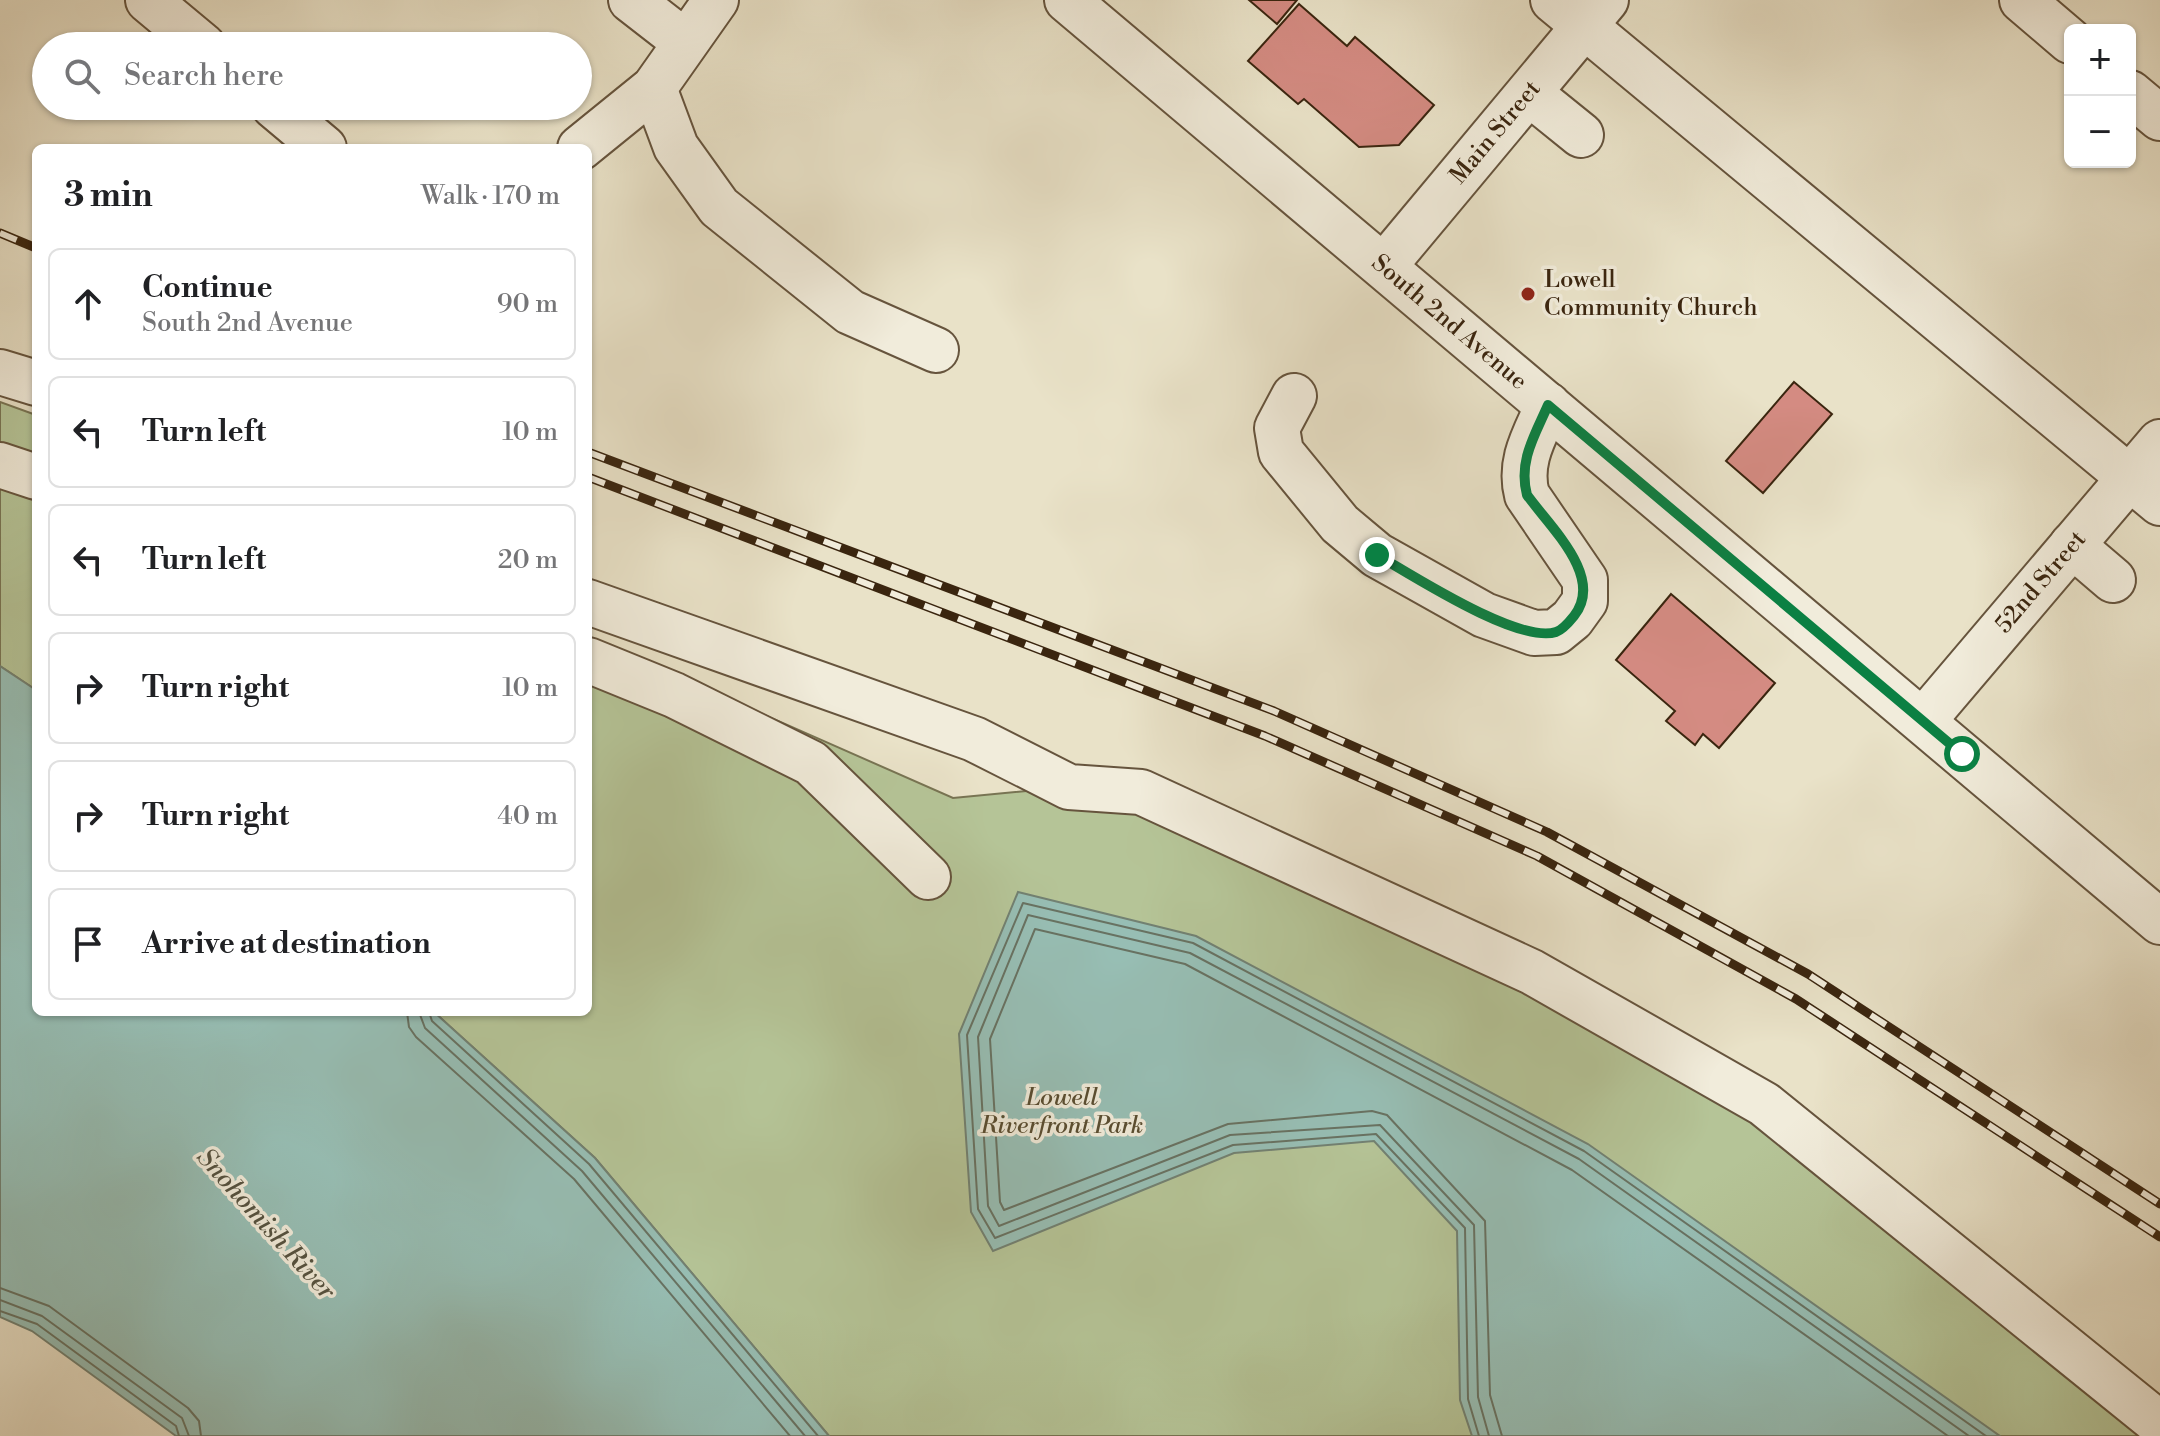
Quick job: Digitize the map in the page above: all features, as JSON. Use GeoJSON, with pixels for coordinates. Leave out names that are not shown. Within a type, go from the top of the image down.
{"type":"FeatureCollection","features":[{"type":"Feature","properties":{"kind":"street"},"geometry":{"type":"LineString","coordinates":[[148,0],[186,32]]}},
{"type":"Feature","properties":{"kind":"street"},"geometry":{"type":"LineString","coordinates":[[631,0],[685,42]]}},
{"type":"Feature","properties":{"kind":"street"},"geometry":{"type":"LineString","coordinates":[[585,144],[654,88],[716,0]]}},
{"type":"Feature","properties":{"kind":"street","name":"South 2nd Avenue"},"geometry":{"type":"LineString","coordinates":[[1067,0],[2160,922]]}},
{"type":"Feature","properties":{"kind":"street"},"geometry":{"type":"LineString","coordinates":[[2022,0],[2064,36]]}},
{"type":"Feature","properties":{"kind":"street"},"geometry":{"type":"LineString","coordinates":[[1581,9],[2145,490]]}},
{"type":"Feature","properties":{"kind":"street","name":"Main Street"},"geometry":{"type":"LineString","coordinates":[[1384,266],[1529,93],[1581,9]]}},
{"type":"Feature","properties":{"kind":"street"},"geometry":{"type":"LineString","coordinates":[[654,88],[676,147],[719,207],[850,312],[936,350]]}},
{"type":"Feature","properties":{"kind":"street"},"geometry":{"type":"LineString","coordinates":[[1529,93],[1581,135]]}},
{"type":"Feature","properties":{"kind":"street"},"geometry":{"type":"LineString","coordinates":[[2134,96],[2160,118]]}},
{"type":"Feature","properties":{"kind":"street"},"geometry":{"type":"LineString","coordinates":[[291,120],[319,144]]}},
{"type":"Feature","properties":{"kind":"street"},"geometry":{"type":"LineString","coordinates":[[0,372],[32,382]]}},
{"type":"Feature","properties":{"kind":"street"},"geometry":{"type":"LineString","coordinates":[[1294,396],[1277,428],[1281,452],[1340,524],[1377,555],[1484,615],[1534,633],[1556,632],[1572,619],[1585,601],[1585,580],[1527,495],[1523,479],[1525,456],[1548,405]]}},
{"type":"Feature","properties":{"kind":"street","name":"52nd Street"},"geometry":{"type":"LineString","coordinates":[[1923,721],[2072,545],[2145,490],[2160,442]]}},
{"type":"Feature","properties":{"kind":"street"},"geometry":{"type":"LineString","coordinates":[[0,465],[32,476]]}},
{"type":"Feature","properties":{"kind":"street"},"geometry":{"type":"LineString","coordinates":[[2072,545],[2113,580]]}},
{"type":"Feature","properties":{"kind":"street"},"geometry":{"type":"LineString","coordinates":[[592,603],[974,739],[1069,787],[1141,792],[1532,972],[1764,1104],[2160,1424]]}},
{"type":"Feature","properties":{"kind":"street"},"geometry":{"type":"LineString","coordinates":[[592,662],[674,695],[811,763],[928,877]]}},
{"type":"Feature","properties":{"kind":"green space"},"geometry":{"type":"Polygon","coordinates":[[[0,402],[32,414],[32,687],[0,666],[0,402]]]}},
{"type":"Feature","properties":{"kind":"green space","name":"Lowell Riverfront Park"},"geometry":{"type":"Polygon","coordinates":[[[592,639],[953,798],[1069,787],[1141,792],[1764,1104],[2160,1436],[829,1436],[595,1158],[438,1016],[592,1016],[592,639]]]}},
{"type":"Feature","properties":{"kind":"water","name":"Snohomish River"},"geometry":{"type":"Polygon","coordinates":[[[0,666],[32,687],[32,1016],[438,1016],[595,1158],[829,1436],[176,1436],[32,1331],[0,1317],[0,666]]]}},
{"type":"Feature","properties":{"kind":"water"},"geometry":{"type":"Polygon","coordinates":[[[1018,892],[1196,936],[1588,1144],[2000,1436],[1472,1436],[1460,1400],[1457,1231],[1374,1141],[1234,1153],[993,1251],[971,1212],[959,1034],[1018,892]]]}},
{"type":"Feature","properties":{"kind":"building"},"geometry":{"type":"Polygon","coordinates":[[[1249,0],[1297,0],[1277,24],[1249,0]]]}},
{"type":"Feature","properties":{"kind":"building"},"geometry":{"type":"Polygon","coordinates":[[[1299,4],[1347,46],[1355,37],[1434,105],[1399,145],[1359,147],[1304,99],[1298,104],[1248,61],[1299,4]]]}},
{"type":"Feature","properties":{"kind":"building"},"geometry":{"type":"Polygon","coordinates":[[[1794,382],[1832,414],[1763,493],[1726,461],[1794,382]]]}},
{"type":"Feature","properties":{"kind":"building"},"geometry":{"type":"Polygon","coordinates":[[[1671,594],[1775,683],[1719,748],[1703,734],[1695,745],[1666,721],[1675,711],[1616,660],[1671,594]]]}},
{"type":"Feature","properties":{"kind":"railway"},"geometry":{"type":"LineString","coordinates":[[0,233],[32,246]]}},
{"type":"Feature","properties":{"kind":"railway"},"geometry":{"type":"LineString","coordinates":[[592,454],[1274,711],[1547,832],[1808,974],[2160,1204]]}},
{"type":"Feature","properties":{"kind":"railway"},"geometry":{"type":"LineString","coordinates":[[592,479],[1265,736],[1537,856],[1796,999],[2160,1237]]}},
{"type":"Feature","properties":{"kind":"place","name":"Lowell Community Church"},"geometry":{"type":"Point","coordinates":[1528,294]}},
{"type":"Feature","properties":{"kind":"route"},"geometry":{"type":"LineString","coordinates":[[1377,555],[1484,615],[1508,625],[1534,633],[1556,632],[1572,619],[1585,601],[1585,580],[1527,495],[1523,479],[1525,456],[1548,405],[1962,754]]}}]}
